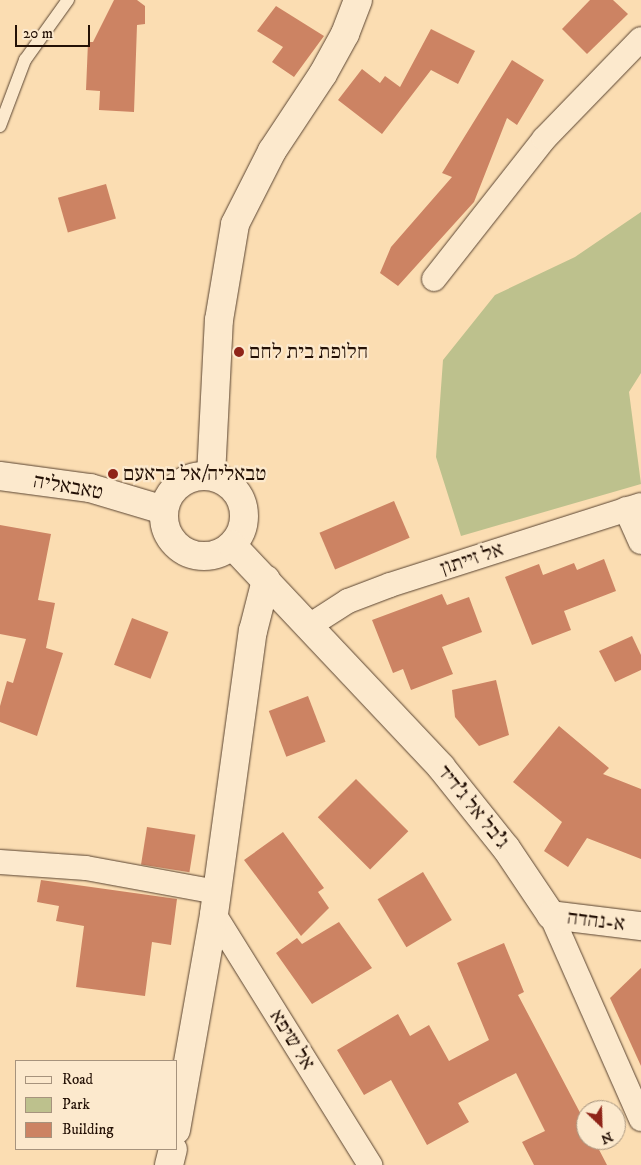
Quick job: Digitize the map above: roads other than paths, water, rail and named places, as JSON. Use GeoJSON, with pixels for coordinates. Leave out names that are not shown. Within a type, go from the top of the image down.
{"type":"FeatureCollection","features":[{"type":"Feature","properties":{"kind":"street"},"geometry":{"type":"LineString","coordinates":[[210,476],[219,320],[235,224],[272,151],[323,74],[345,34],[358,0]]}},
{"type":"Feature","properties":{"kind":"street"},"geometry":{"type":"LineString","coordinates":[[434,278],[544,139],[641,39]]}},
{"type":"Feature","properties":{"kind":"street","name":"טאבאליה"},"geometry":{"type":"LineString","coordinates":[[0,476],[90,488],[164,510]]}},
{"type":"Feature","properties":{"kind":"street"},"geometry":{"type":"LineString","coordinates":[[210,476],[233,487],[244,510],[244,522],[232,545],[210,555],[185,551],[168,534],[164,510],[176,487],[186,480],[210,476]]}},
{"type":"Feature","properties":{"kind":"street"},"geometry":{"type":"LineString","coordinates":[[634,507],[641,542]]}},
{"type":"Feature","properties":{"kind":"street","name":"אל זייתון"},"geometry":{"type":"LineString","coordinates":[[309,626],[348,601],[390,585],[634,507]]}},
{"type":"Feature","properties":{"kind":"street","name":"ג'בל אל ג'דיד"},"geometry":{"type":"LineString","coordinates":[[232,545],[441,767],[506,848],[551,915],[641,1119]]}},
{"type":"Feature","properties":{"kind":"street"},"geometry":{"type":"LineString","coordinates":[[178,1119],[216,903],[253,631],[266,580]]}},
{"type":"Feature","properties":{"kind":"street"},"geometry":{"type":"LineString","coordinates":[[0,862],[86,868],[216,903]]}},
{"type":"Feature","properties":{"kind":"street","name":"אל שיפא"},"geometry":{"type":"LineString","coordinates":[[216,903],[370,1165]]}},
{"type":"Feature","properties":{"kind":"street","name":"א-נהדה"},"geometry":{"type":"LineString","coordinates":[[551,915],[641,926]]}},
{"type":"Feature","properties":{"kind":"street"},"geometry":{"type":"LineString","coordinates":[[168,1165],[173,1150]]}},
{"type":"Feature","properties":{"kind":"lane"},"geometry":{"type":"LineString","coordinates":[[0,126],[25,60],[68,0]]}},
{"type":"Feature","properties":{"kind":"place","name":"חלופת בית לחם"},"geometry":{"type":"Point","coordinates":[239,352]}},
{"type":"Feature","properties":{"kind":"place","name":"טבאליה/אל בראעם"},"geometry":{"type":"Point","coordinates":[113,474]}}]}
